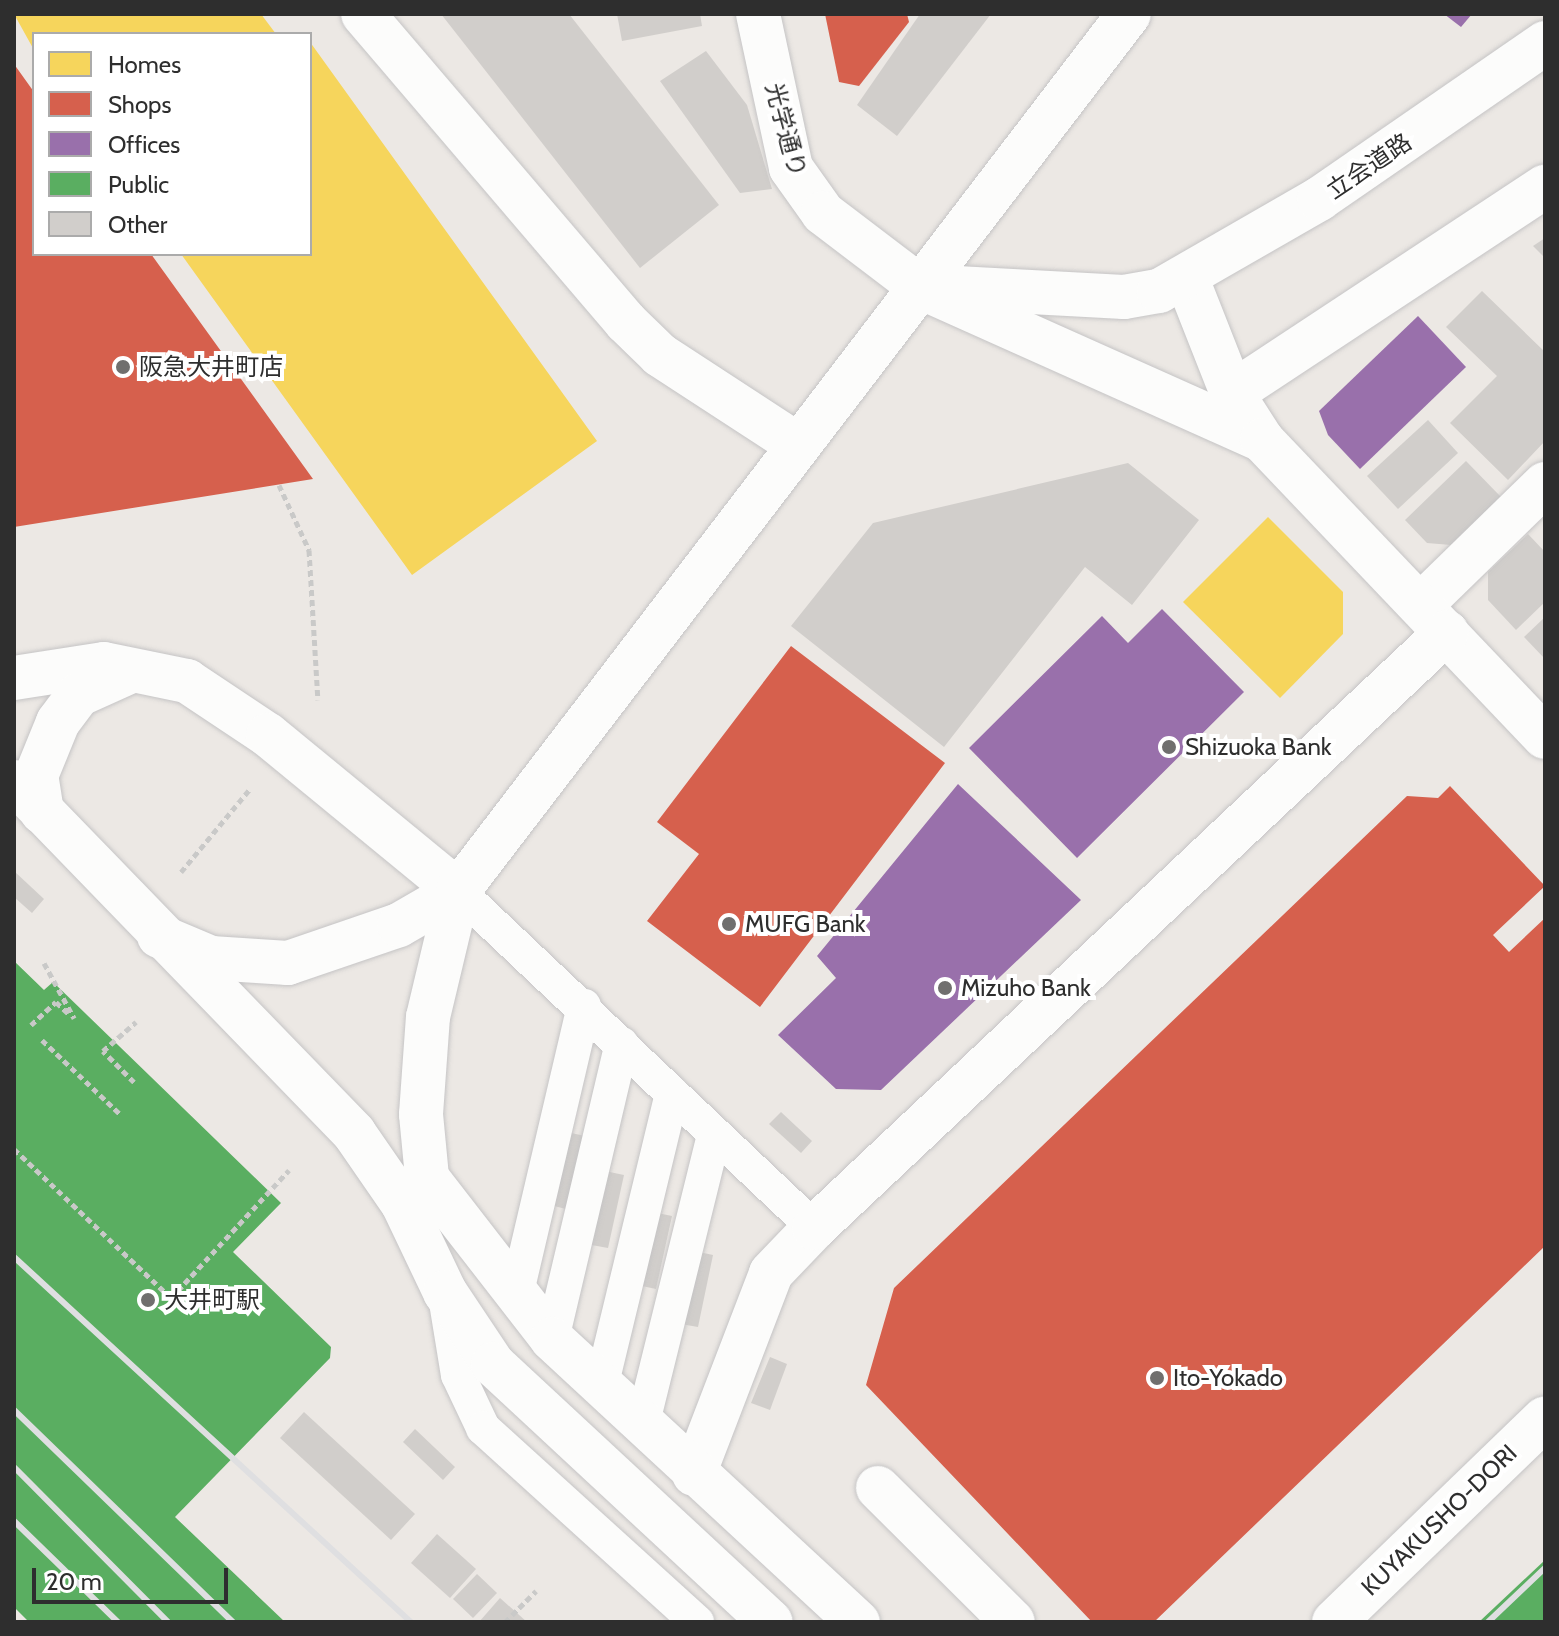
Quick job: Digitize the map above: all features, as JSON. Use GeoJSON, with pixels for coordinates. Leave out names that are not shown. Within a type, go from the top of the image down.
{"type":"FeatureCollection","features":[{"type":"Feature","properties":{"kind":"street"},"geometry":{"type":"LineString","coordinates":[[363,14],[626,322],[660,355],[798,445]]}},
{"type":"Feature","properties":{"kind":"street","name":"光学通り"},"geometry":{"type":"LineString","coordinates":[[758,14],[791,168],[802,189],[920,287],[1262,440]]}},
{"type":"Feature","properties":{"kind":"street"},"geometry":{"type":"LineString","coordinates":[[159,936],[211,958],[288,963],[399,925],[458,891],[1129,14]]}},
{"type":"Feature","properties":{"kind":"street","name":"立会道路"},"geometry":{"type":"LineString","coordinates":[[920,287],[1124,297],[1187,279],[1372,165],[1545,43]]}},
{"type":"Feature","properties":{"kind":"street"},"geometry":{"type":"LineString","coordinates":[[1232,393],[1545,187]]}},
{"type":"Feature","properties":{"kind":"street"},"geometry":{"type":"LineString","coordinates":[[1187,279],[1232,393],[1262,440],[1545,737]]}},
{"type":"Feature","properties":{"kind":"street"},"geometry":{"type":"LineString","coordinates":[[694,1474],[771,1273],[1434,618],[1545,484]]}},
{"type":"Feature","properties":{"kind":"street"},"geometry":{"type":"LineString","coordinates":[[14,678],[104,664],[148,668],[187,681],[268,735],[458,891]]}},
{"type":"Feature","properties":{"kind":"street"},"geometry":{"type":"LineString","coordinates":[[148,668],[98,683],[58,722],[28,797],[159,936],[354,1133],[493,1364],[771,1622]]}},
{"type":"Feature","properties":{"kind":"street"},"geometry":{"type":"LineString","coordinates":[[438,1275],[421,1114],[428,1017],[458,891]]}},
{"type":"Feature","properties":{"kind":"street"},"geometry":{"type":"LineString","coordinates":[[428,1179],[552,1339],[642,1426],[858,1622]]}},
{"type":"Feature","properties":{"kind":"street","name":"KUYAKUSHO-DORI"},"geometry":{"type":"LineString","coordinates":[[1334,1622],[1545,1418]]}},
{"type":"Feature","properties":{"kind":"street"},"geometry":{"type":"LineString","coordinates":[[878,1488],[1013,1622]]}},
{"type":"Feature","properties":{"kind":"lane"},"geometry":{"type":"LineString","coordinates":[[458,891],[584,1006],[814,1228]]}},
{"type":"Feature","properties":{"kind":"lane"},"geometry":{"type":"LineString","coordinates":[[516,1296],[584,1006]]}},
{"type":"Feature","properties":{"kind":"lane"},"geometry":{"type":"LineString","coordinates":[[552,1339],[622,1044]]}},
{"type":"Feature","properties":{"kind":"lane"},"geometry":{"type":"LineString","coordinates":[[601,1387],[672,1093]]}},
{"type":"Feature","properties":{"kind":"lane"},"geometry":{"type":"LineString","coordinates":[[642,1426],[714,1134]]}},
{"type":"Feature","properties":{"kind":"lane"},"geometry":{"type":"LineString","coordinates":[[438,1275],[458,1375],[483,1428],[697,1622]]}},
{"type":"Feature","properties":{"kind":"path"},"geometry":{"type":"LineString","coordinates":[[279,485],[309,550],[318,705]]}},
{"type":"Feature","properties":{"kind":"path"},"geometry":{"type":"LineString","coordinates":[[173,882],[252,786]]}},
{"type":"Feature","properties":{"kind":"path"},"geometry":{"type":"LineString","coordinates":[[31,1025],[56,1002],[74,1018],[44,963]]}},
{"type":"Feature","properties":{"kind":"path"},"geometry":{"type":"LineString","coordinates":[[134,1082],[103,1051],[136,1022]]}},
{"type":"Feature","properties":{"kind":"path"},"geometry":{"type":"LineString","coordinates":[[42,1040],[121,1115]]}},
{"type":"Feature","properties":{"kind":"path"},"geometry":{"type":"LineString","coordinates":[[14,1149],[171,1298],[289,1170]]}},
{"type":"Feature","properties":{"kind":"path"},"geometry":{"type":"LineString","coordinates":[[505,1622],[536,1591]]}},
{"type":"Feature","properties":{"kind":"building: Homes"},"geometry":{"type":"Polygon","coordinates":[[[14,14],[261,14],[274,32],[32,32],[32,46],[14,14]]]}},
{"type":"Feature","properties":{"kind":"building: Homes"},"geometry":{"type":"Polygon","coordinates":[[[312,45],[597,441],[412,575],[182,256],[312,256],[312,45]]]}},
{"type":"Feature","properties":{"kind":"building: Homes"},"geometry":{"type":"Polygon","coordinates":[[[1268,517],[1343,592],[1343,634],[1280,698],[1183,602],[1268,517]]]}},
{"type":"Feature","properties":{"kind":"building: Shops"},"geometry":{"type":"Polygon","coordinates":[[[825,14],[907,14],[909,22],[859,86],[839,82],[825,14]]]}},
{"type":"Feature","properties":{"kind":"building: Shops","name":"阪急大井町店"},"geometry":{"type":"Polygon","coordinates":[[[14,64],[32,89],[32,256],[152,256],[313,479],[14,527],[14,64]]]}},
{"type":"Feature","properties":{"kind":"building: Shops"},"geometry":{"type":"Polygon","coordinates":[[[791,646],[945,763],[760,1007],[647,921],[699,854],[657,822],[791,646]]]}},
{"type":"Feature","properties":{"kind":"building: Shops"},"geometry":{"type":"Polygon","coordinates":[[[1450,786],[1545,886],[1493,935],[1509,952],[1545,918],[1545,1246],[1154,1622],[1092,1622],[866,1385],[894,1288],[1407,796],[1438,798],[1450,786]]]}},
{"type":"Feature","properties":{"kind":"building: Offices"},"geometry":{"type":"Polygon","coordinates":[[[1444,14],[1472,14],[1461,27],[1444,14]]]}},
{"type":"Feature","properties":{"kind":"building: Offices"},"geometry":{"type":"Polygon","coordinates":[[[1418,316],[1466,367],[1360,469],[1328,435],[1319,411],[1418,316]]]}},
{"type":"Feature","properties":{"kind":"building: Offices"},"geometry":{"type":"Polygon","coordinates":[[[1162,609],[1244,692],[1077,858],[969,748],[1102,616],[1128,643],[1162,609]]]}},
{"type":"Feature","properties":{"kind":"building: Offices"},"geometry":{"type":"Polygon","coordinates":[[[958,784],[1081,900],[881,1090],[836,1089],[778,1035],[836,978],[817,956],[958,784]]]}},
{"type":"Feature","properties":{"kind":"building: Public","name":"大井町駅"},"geometry":{"type":"Polygon","coordinates":[[[14,961],[44,990],[53,982],[281,1203],[233,1252],[331,1347],[330,1358],[175,1517],[285,1622],[29,1622],[14,1607],[14,961]]]}},
{"type":"Feature","properties":{"kind":"building: Public"},"geometry":{"type":"Polygon","coordinates":[[[1545,1560],[1545,1622],[1479,1622],[1545,1560]]]}},
{"type":"Feature","properties":{"kind":"building: Other"},"geometry":{"type":"Polygon","coordinates":[[[441,14],[569,14],[719,205],[640,268],[441,14]]]}},
{"type":"Feature","properties":{"kind":"building: Other"},"geometry":{"type":"Polygon","coordinates":[[[617,14],[700,14],[702,26],[622,41],[617,14]]]}},
{"type":"Feature","properties":{"kind":"building: Other"},"geometry":{"type":"Polygon","coordinates":[[[920,14],[991,14],[897,136],[857,105],[920,14]]]}},
{"type":"Feature","properties":{"kind":"building: Other"},"geometry":{"type":"Polygon","coordinates":[[[706,51],[747,105],[772,189],[740,193],[660,81],[706,51]]]}},
{"type":"Feature","properties":{"kind":"building: Other"},"geometry":{"type":"Polygon","coordinates":[[[1545,238],[1545,258],[1533,246],[1545,238]]]}},
{"type":"Feature","properties":{"kind":"building: Other"},"geometry":{"type":"Polygon","coordinates":[[[1482,291],[1545,352],[1545,441],[1508,480],[1450,423],[1497,376],[1446,327],[1482,291]]]}},
{"type":"Feature","properties":{"kind":"building: Other"},"geometry":{"type":"Polygon","coordinates":[[[1428,420],[1458,453],[1398,509],[1367,476],[1428,420]]]}},
{"type":"Feature","properties":{"kind":"building: Other"},"geometry":{"type":"Polygon","coordinates":[[[1466,461],[1501,497],[1451,545],[1427,543],[1405,520],[1466,461]]]}},
{"type":"Feature","properties":{"kind":"building: Other"},"geometry":{"type":"Polygon","coordinates":[[[1128,463],[1199,520],[1132,605],[1085,567],[944,747],[791,626],[873,523],[1128,463]]]}},
{"type":"Feature","properties":{"kind":"building: Other"},"geometry":{"type":"Polygon","coordinates":[[[1528,534],[1545,552],[1545,602],[1516,630],[1488,600],[1488,572],[1528,534]]]}},
{"type":"Feature","properties":{"kind":"building: Other"},"geometry":{"type":"Polygon","coordinates":[[[1545,617],[1545,659],[1524,637],[1545,617]]]}},
{"type":"Feature","properties":{"kind":"building: Other"},"geometry":{"type":"Polygon","coordinates":[[[14,871],[44,899],[32,913],[14,897],[14,871]]]}},
{"type":"Feature","properties":{"kind":"building: Other"},"geometry":{"type":"Polygon","coordinates":[[[781,1112],[812,1141],[801,1153],[769,1124],[781,1112]]]}},
{"type":"Feature","properties":{"kind":"building: Other"},"geometry":{"type":"Polygon","coordinates":[[[562,1131],[585,1136],[570,1210],[546,1204],[562,1131]]]}},
{"type":"Feature","properties":{"kind":"building: Other"},"geometry":{"type":"Polygon","coordinates":[[[600,1170],[624,1175],[608,1248],[586,1244],[600,1170]]]}},
{"type":"Feature","properties":{"kind":"building: Other"},"geometry":{"type":"Polygon","coordinates":[[[648,1211],[672,1216],[656,1289],[633,1284],[648,1211]]]}},
{"type":"Feature","properties":{"kind":"building: Other"},"geometry":{"type":"Polygon","coordinates":[[[690,1250],[713,1255],[698,1327],[675,1323],[690,1250]]]}},
{"type":"Feature","properties":{"kind":"building: Other"},"geometry":{"type":"Polygon","coordinates":[[[770,1357],[787,1364],[770,1410],[751,1403],[770,1357]]]}},
{"type":"Feature","properties":{"kind":"building: Other"},"geometry":{"type":"Polygon","coordinates":[[[304,1412],[415,1514],[391,1540],[280,1438],[304,1412]]]}},
{"type":"Feature","properties":{"kind":"building: Other"},"geometry":{"type":"Polygon","coordinates":[[[415,1429],[455,1467],[443,1480],[403,1442],[415,1429]]]}},
{"type":"Feature","properties":{"kind":"building: Other"},"geometry":{"type":"Polygon","coordinates":[[[437,1534],[476,1569],[450,1598],[411,1563],[437,1534]]]}},
{"type":"Feature","properties":{"kind":"building: Other"},"geometry":{"type":"Polygon","coordinates":[[[477,1574],[497,1593],[473,1618],[453,1599],[477,1574]]]}},
{"type":"Feature","properties":{"kind":"building: Other"},"geometry":{"type":"Polygon","coordinates":[[[500,1598],[527,1622],[479,1622],[500,1598]]]}},
{"type":"Feature","properties":{"kind":"railway"},"geometry":{"type":"LineString","coordinates":[[14,1257],[411,1622]]}},
{"type":"Feature","properties":{"kind":"railway"},"geometry":{"type":"LineString","coordinates":[[14,1410],[233,1622]]}},
{"type":"Feature","properties":{"kind":"railway"},"geometry":{"type":"LineString","coordinates":[[14,1467],[168,1622]]}},
{"type":"Feature","properties":{"kind":"railway"},"geometry":{"type":"LineString","coordinates":[[14,1521],[118,1622]]}},
{"type":"Feature","properties":{"kind":"railway"},"geometry":{"type":"LineString","coordinates":[[1488,1622],[1545,1568]]}},
{"type":"Feature","properties":{"kind":"place","name":"阪急大井町店"},"geometry":{"type":"Point","coordinates":[123,367]}},
{"type":"Feature","properties":{"kind":"place","name":"Shizuoka Bank"},"geometry":{"type":"Point","coordinates":[1169,747]}},
{"type":"Feature","properties":{"kind":"place","name":"MUFG Bank"},"geometry":{"type":"Point","coordinates":[729,924]}},
{"type":"Feature","properties":{"kind":"place","name":"Mizuho Bank"},"geometry":{"type":"Point","coordinates":[945,988]}},
{"type":"Feature","properties":{"kind":"place","name":"大井町駅"},"geometry":{"type":"Point","coordinates":[148,1300]}},
{"type":"Feature","properties":{"kind":"place","name":"Ito-Yokado"},"geometry":{"type":"Point","coordinates":[1157,1378]}}]}
